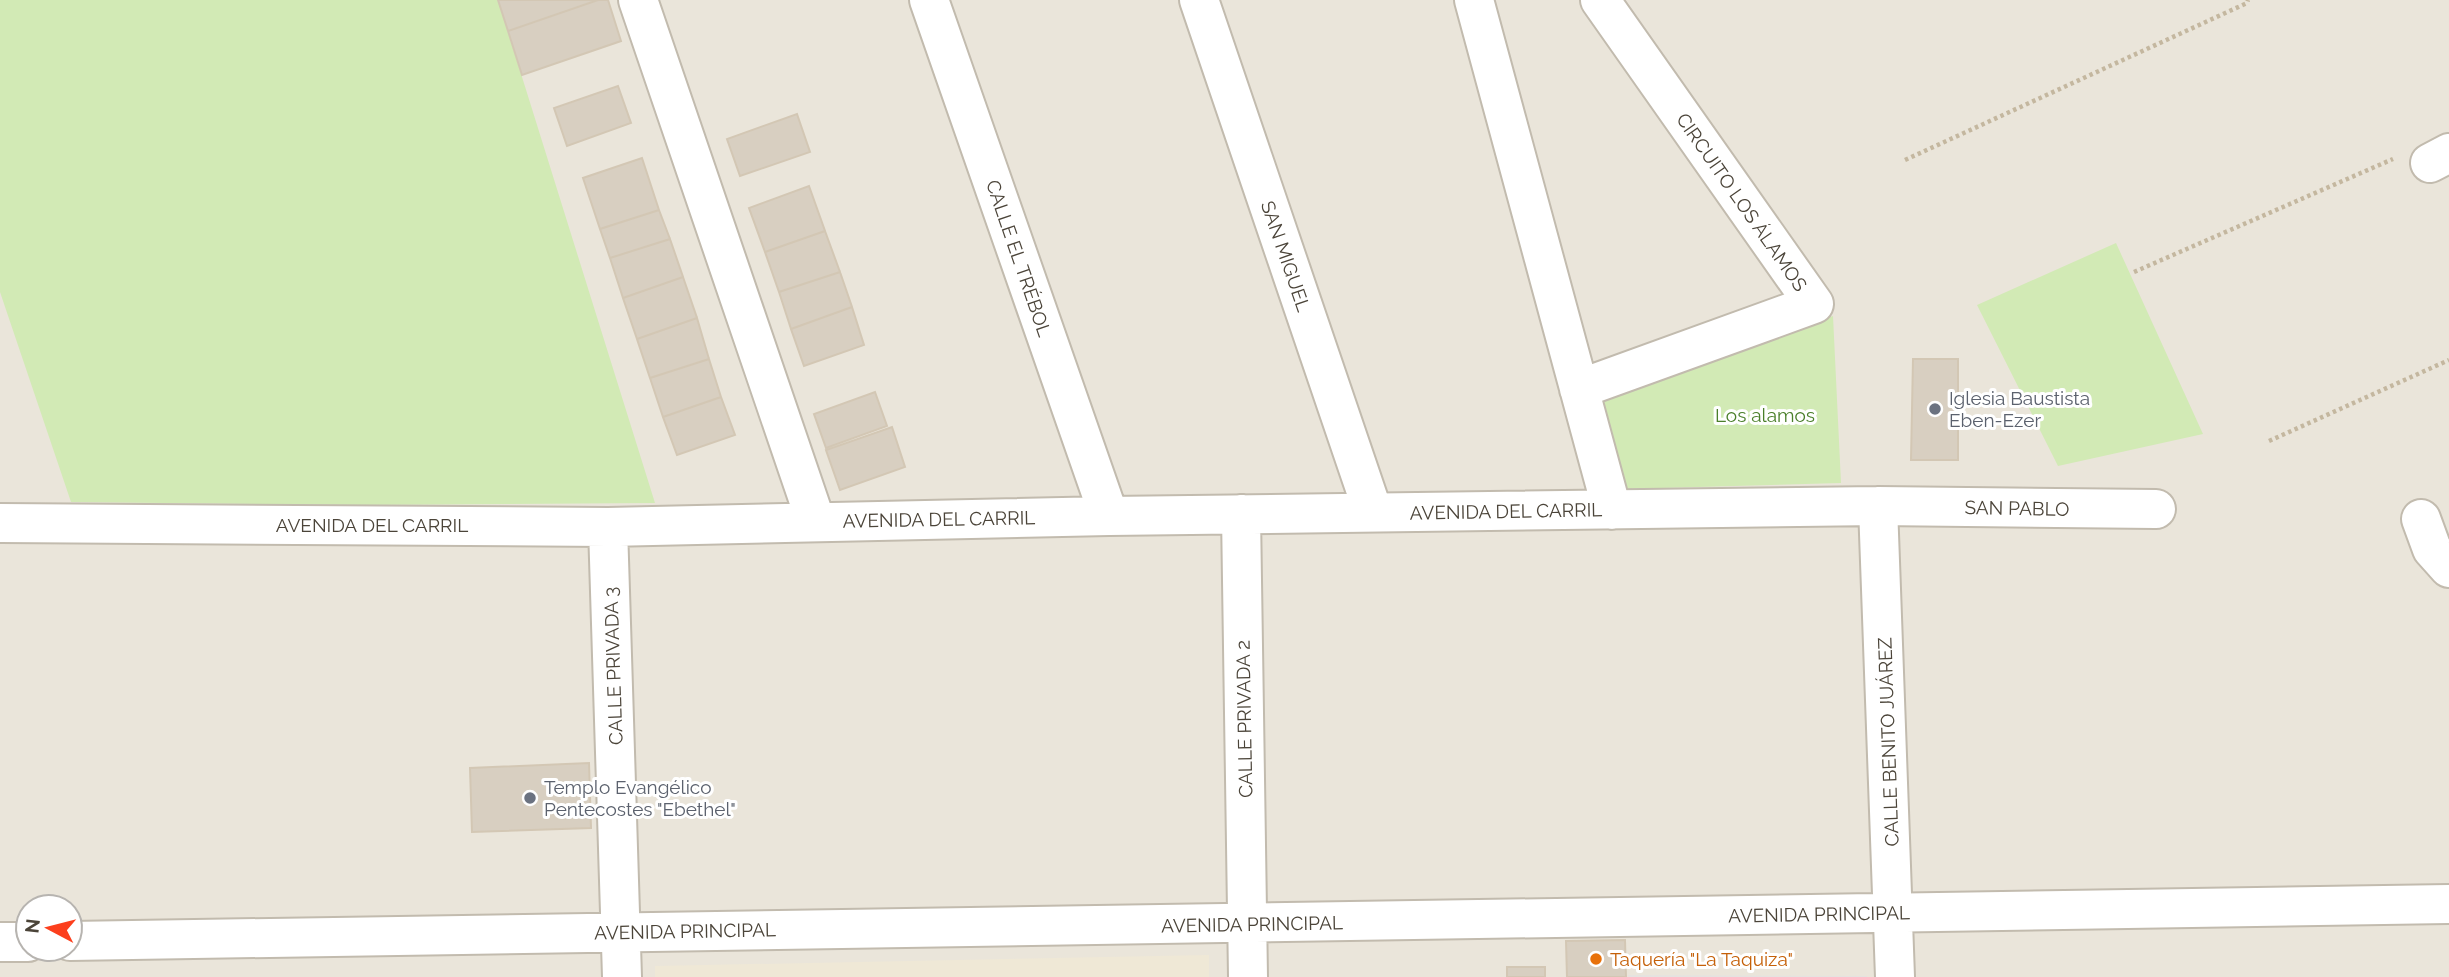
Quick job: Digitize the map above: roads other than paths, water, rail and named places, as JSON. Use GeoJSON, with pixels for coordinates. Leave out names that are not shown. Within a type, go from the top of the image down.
{"type":"FeatureCollection","features":[{"type":"Feature","properties":{"kind":"street"},"geometry":{"type":"LineString","coordinates":[[638,0],[816,522]]}},
{"type":"Feature","properties":{"kind":"street","name":"CALLE EL TRÉBOL"},"geometry":{"type":"LineString","coordinates":[[929,0],[1109,516]]}},
{"type":"Feature","properties":{"kind":"street","name":"SAN MIGUEL"},"geometry":{"type":"LineString","coordinates":[[1199,0],[1373,512]]}},
{"type":"Feature","properties":{"kind":"street"},"geometry":{"type":"LineString","coordinates":[[1474,0],[1612,510]]}},
{"type":"Feature","properties":{"kind":"street","name":"CIRCUITO LOS ÁLAMOS"},"geometry":{"type":"LineString","coordinates":[[1579,389],[1814,304],[1600,0]]}},
{"type":"Feature","properties":{"kind":"street","name":"AVENIDA DEL CARRIL"},"geometry":{"type":"LineString","coordinates":[[0,523],[608,527],[1109,516],[1878,506]]}},
{"type":"Feature","properties":{"kind":"street","name":"SAN PABLO"},"geometry":{"type":"LineString","coordinates":[[1878,506],[2156,509]]}},
{"type":"Feature","properties":{"kind":"street","name":"CALLE BENITO JUÁREZ"},"geometry":{"type":"LineString","coordinates":[[1878,506],[1895,977]]}},
{"type":"Feature","properties":{"kind":"street","name":"CALLE PRIVADA 2"},"geometry":{"type":"LineString","coordinates":[[1241,514],[1248,977]]}},
{"type":"Feature","properties":{"kind":"street"},"geometry":{"type":"LineString","coordinates":[[2421,519],[2432,549],[2449,568]]}},
{"type":"Feature","properties":{"kind":"street","name":"CALLE PRIVADA 3"},"geometry":{"type":"LineString","coordinates":[[608,527],[622,977]]}},
{"type":"Feature","properties":{"kind":"street","name":"AVENIDA PRINCIPAL"},"geometry":{"type":"LineString","coordinates":[[84,941],[1247,924],[2444,901]]}},
{"type":"Feature","properties":{"kind":"place","name":"Iglesia Baustista Eben-Ezer"},"geometry":{"type":"Point","coordinates":[1935,409]}},
{"type":"Feature","properties":{"kind":"place","name":"Templo Evangélico Pentecostes \"Ebethel\""},"geometry":{"type":"Point","coordinates":[530,798]}},
{"type":"Feature","properties":{"kind":"place","name":"Taquería \"La Taquiza\""},"geometry":{"type":"Point","coordinates":[1596,959]}},
{"type":"Feature","properties":{"kind":"park label","name":"Los alamos"},"geometry":{"type":"Point","coordinates":[1765,415]}}]}
